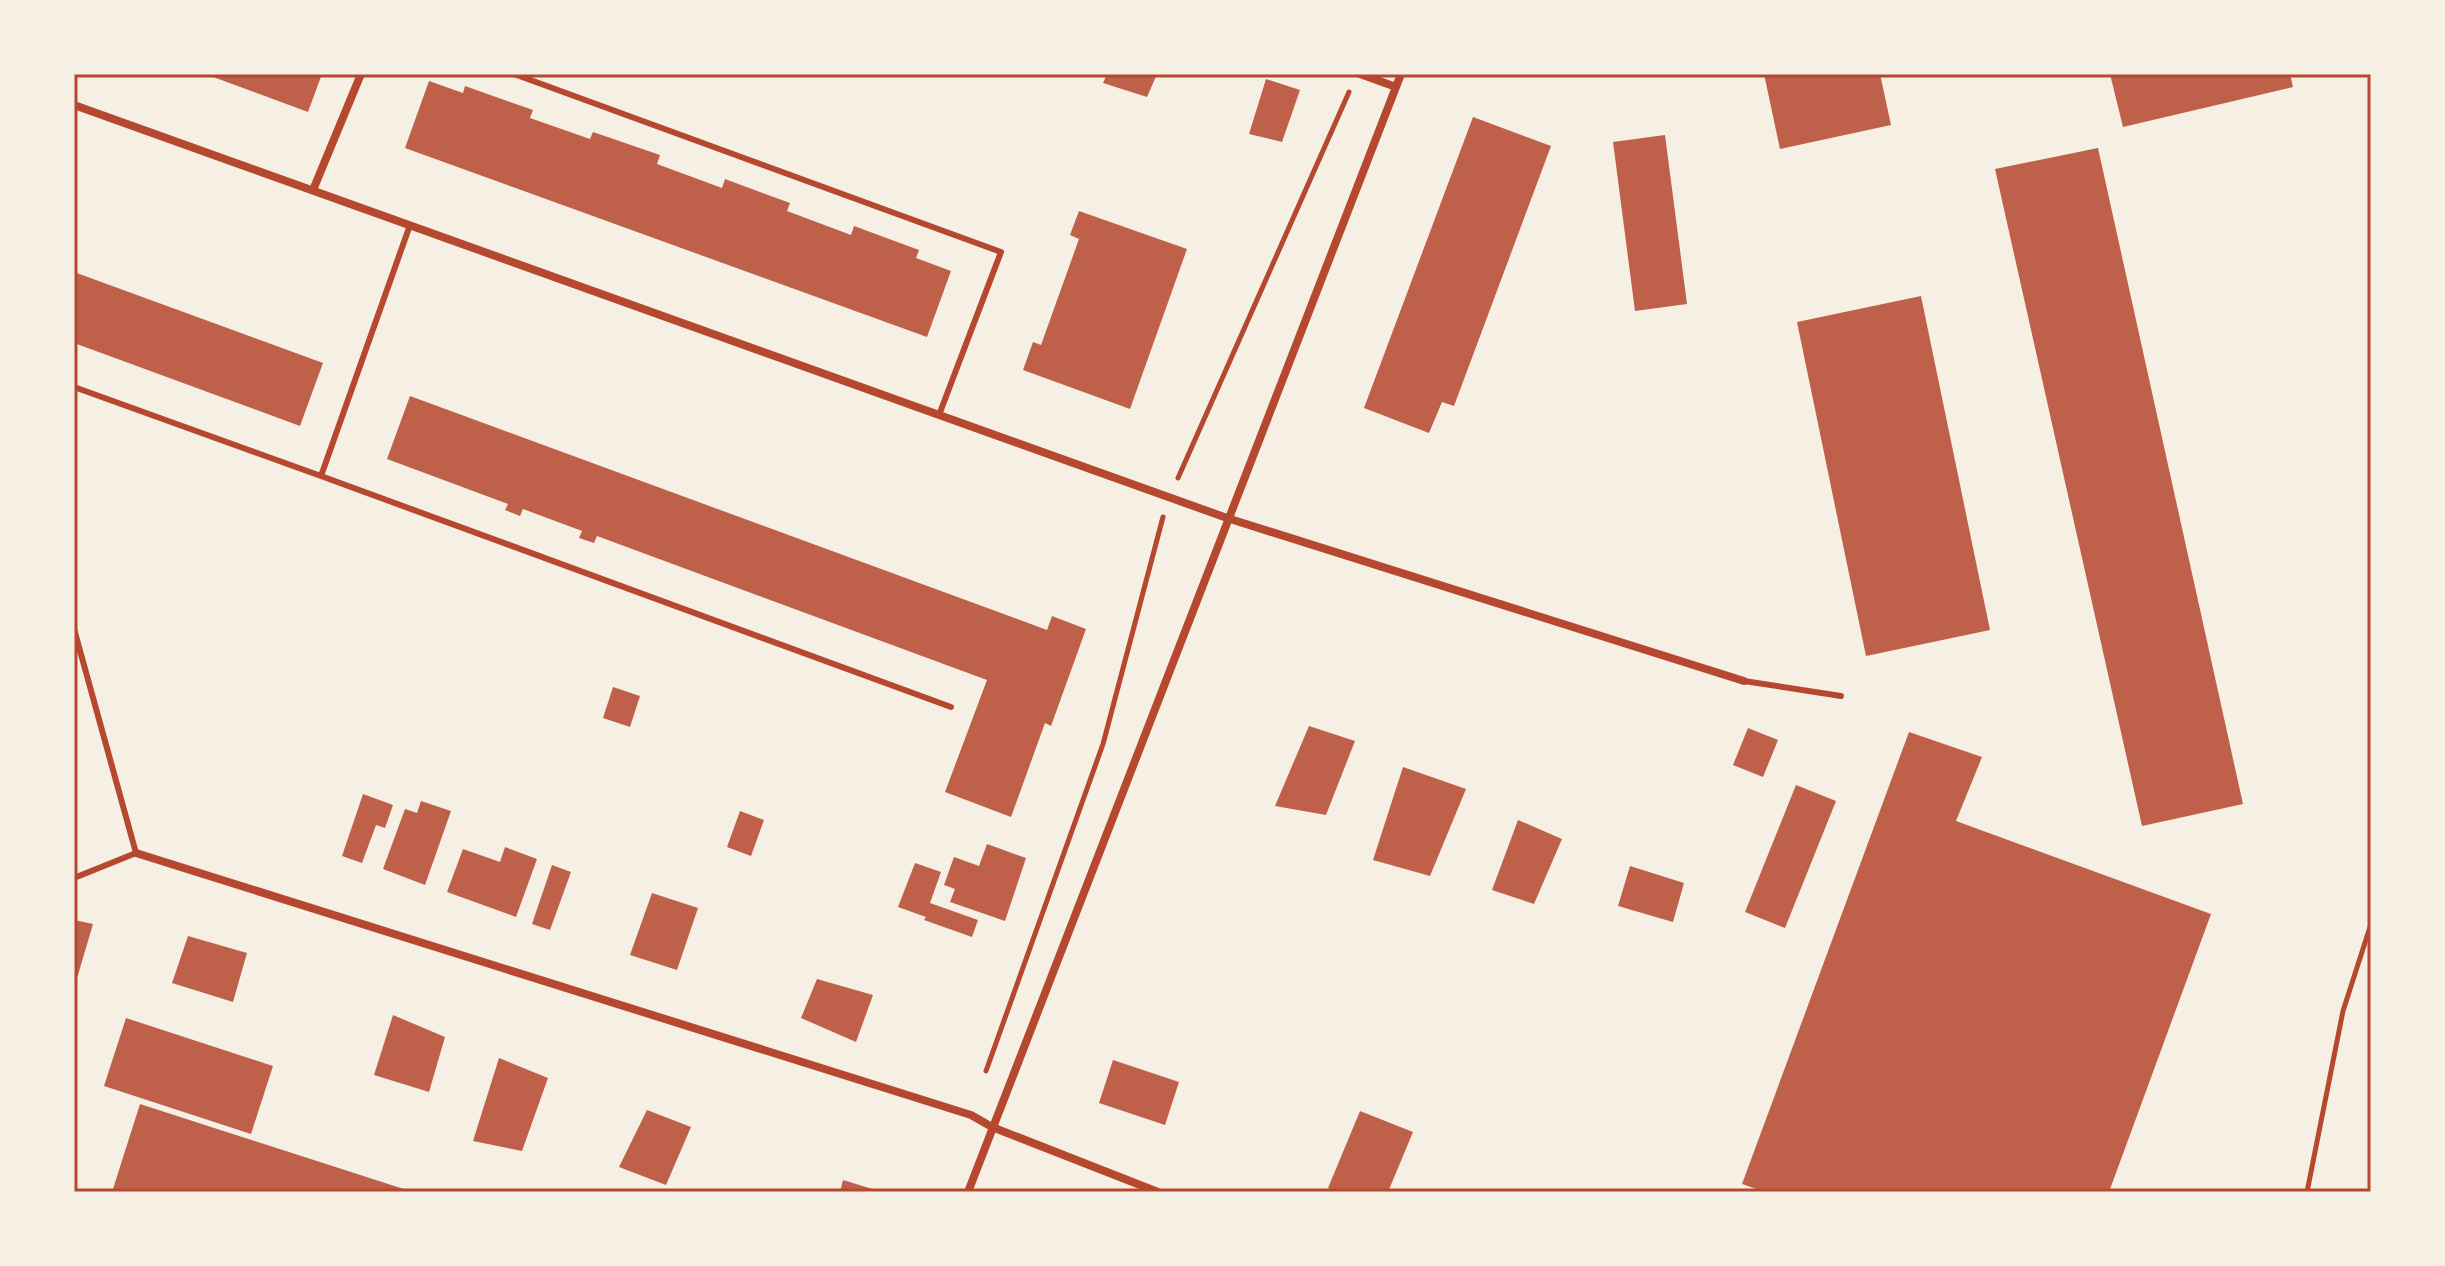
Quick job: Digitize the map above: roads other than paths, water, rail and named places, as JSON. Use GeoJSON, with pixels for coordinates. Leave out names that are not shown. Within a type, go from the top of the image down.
{"type":"FeatureCollection","features":[{"type":"Feature","properties":{"kind":"street"},"geometry":{"type":"LineString","coordinates":[[313,190],[361,74]]}},
{"type":"Feature","properties":{"kind":"street"},"geometry":{"type":"LineString","coordinates":[[1360,74],[1396,87]]}},
{"type":"Feature","properties":{"kind":"street"},"geometry":{"type":"LineString","coordinates":[[968,1192],[1401,74]]}},
{"type":"Feature","properties":{"kind":"street"},"geometry":{"type":"LineString","coordinates":[[74,105],[1168,498],[1744,681]]}},
{"type":"Feature","properties":{"kind":"street"},"geometry":{"type":"LineString","coordinates":[[136,853],[971,1115],[992,1127],[1158,1192]]}},
{"type":"Feature","properties":{"kind":"lane"},"geometry":{"type":"LineString","coordinates":[[514,74],[1001,252],[939,415]]}},
{"type":"Feature","properties":{"kind":"lane"},"geometry":{"type":"LineString","coordinates":[[321,476],[410,225]]}},
{"type":"Feature","properties":{"kind":"lane"},"geometry":{"type":"LineString","coordinates":[[74,387],[951,707]]}},
{"type":"Feature","properties":{"kind":"lane"},"geometry":{"type":"LineString","coordinates":[[74,629],[136,853],[74,878]]}},
{"type":"Feature","properties":{"kind":"lane"},"geometry":{"type":"LineString","coordinates":[[1744,681],[1841,696]]}}]}
